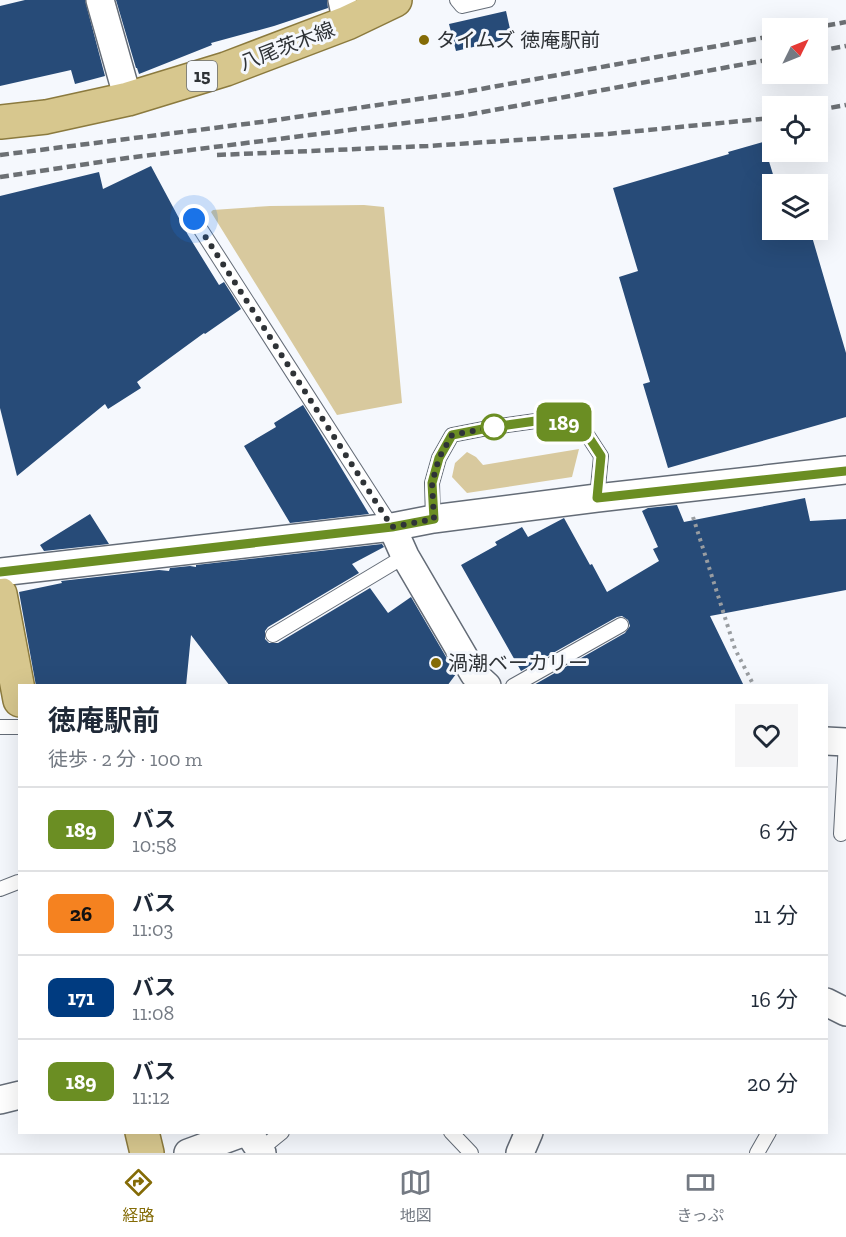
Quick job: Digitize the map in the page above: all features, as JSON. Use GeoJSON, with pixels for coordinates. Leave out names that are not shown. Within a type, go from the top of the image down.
{"type":"FeatureCollection","features":[{"type":"Feature","properties":{"kind":"main road","name":"八尾茨木線"},"geometry":{"type":"LineString","coordinates":[[0,122],[46,117],[128,99],[226,69],[344,11],[395,0]]}},
{"type":"Feature","properties":{"kind":"main road"},"geometry":{"type":"LineString","coordinates":[[0,594],[18,689]]}},
{"type":"Feature","properties":{"kind":"main road"},"geometry":{"type":"LineString","coordinates":[[142,1134],[147,1153]]}},
{"type":"Feature","properties":{"kind":"street"},"geometry":{"type":"LineString","coordinates":[[100,0],[128,99]]}},
{"type":"Feature","properties":{"kind":"street"},"geometry":{"type":"LineString","coordinates":[[0,572],[392,527],[434,519],[597,498],[846,471]]}},
{"type":"Feature","properties":{"kind":"street"},"geometry":{"type":"LineString","coordinates":[[392,527],[405,556],[475,682]]}},
{"type":"Feature","properties":{"kind":"street"},"geometry":{"type":"LineString","coordinates":[[828,741],[846,742]]}},
{"type":"Feature","properties":{"kind":"street"},"geometry":{"type":"LineString","coordinates":[[828,1003],[846,1012]]}},
{"type":"Feature","properties":{"kind":"street"},"geometry":{"type":"LineString","coordinates":[[0,1100],[18,1096]]}},
{"type":"Feature","properties":{"kind":"street"},"geometry":{"type":"LineString","coordinates":[[520,1153],[528,1134]]}},
{"type":"Feature","properties":{"kind":"street"},"geometry":{"type":"LineString","coordinates":[[188,1153],[254,1142]]}},
{"type":"Feature","properties":{"kind":"lane"},"geometry":{"type":"LineString","coordinates":[[457,0],[462,6],[488,0]]}},
{"type":"Feature","properties":{"kind":"lane"},"geometry":{"type":"LineString","coordinates":[[194,219],[392,527]]}},
{"type":"Feature","properties":{"kind":"lane"},"geometry":{"type":"LineString","coordinates":[[434,519],[432,483],[439,458],[452,435],[557,418],[586,433],[601,456],[597,498]]}},
{"type":"Feature","properties":{"kind":"lane"},"geometry":{"type":"LineString","coordinates":[[273,635],[405,556]]}},
{"type":"Feature","properties":{"kind":"lane"},"geometry":{"type":"LineString","coordinates":[[517,684],[621,625]]}},
{"type":"Feature","properties":{"kind":"lane"},"geometry":{"type":"LineString","coordinates":[[0,727],[18,727]]}},
{"type":"Feature","properties":{"kind":"lane"},"geometry":{"type":"LineString","coordinates":[[841,834],[846,742]]}},
{"type":"Feature","properties":{"kind":"lane"},"geometry":{"type":"LineString","coordinates":[[0,889],[18,882]]}},
{"type":"Feature","properties":{"kind":"lane"},"geometry":{"type":"LineString","coordinates":[[254,1142],[276,1134]]}},
{"type":"Feature","properties":{"kind":"lane"},"geometry":{"type":"LineString","coordinates":[[453,1134],[471,1153]]}},
{"type":"Feature","properties":{"kind":"lane"},"geometry":{"type":"LineString","coordinates":[[757,1153],[768,1134]]}},
{"type":"Feature","properties":{"kind":"path"},"geometry":{"type":"LineString","coordinates":[[683,488],[735,649],[753,684]]}},
{"type":"Feature","properties":{"kind":"shaded area"},"geometry":{"type":"Polygon","coordinates":[[[364,205],[384,207],[402,403],[337,415],[211,212],[270,206],[364,205]]]}},
{"type":"Feature","properties":{"kind":"shaded area"},"geometry":{"type":"Polygon","coordinates":[[[579,449],[572,477],[467,493],[452,477],[455,463],[467,452],[483,465],[579,449]]]}},
{"type":"Feature","properties":{"kind":"building"},"geometry":{"type":"Polygon","coordinates":[[[25,0],[85,0],[105,76],[75,84],[71,70],[0,86],[0,6],[25,0]]]}},
{"type":"Feature","properties":{"kind":"building"},"geometry":{"type":"Polygon","coordinates":[[[116,0],[327,0],[328,8],[211,43],[212,45],[139,74],[116,0]]]}},
{"type":"Feature","properties":{"kind":"building"},"geometry":{"type":"Polygon","coordinates":[[[506,11],[512,38],[456,51],[449,24],[506,11]]]}},
{"type":"Feature","properties":{"kind":"building"},"geometry":{"type":"Polygon","coordinates":[[[762,142],[762,162],[769,162],[773,174],[762,174],[762,240],[813,240],[846,353],[846,417],[668,468],[643,384],[650,382],[619,277],[638,271],[613,188],[729,154],[728,152],[762,142]]]}},
{"type":"Feature","properties":{"kind":"building"},"geometry":{"type":"Polygon","coordinates":[[[151,166],[188,235],[219,285],[224,282],[241,309],[137,382],[141,388],[108,409],[105,404],[17,476],[0,408],[0,196],[99,172],[103,189],[151,166]]]}},
{"type":"Feature","properties":{"kind":"building"},"geometry":{"type":"Polygon","coordinates":[[[303,405],[369,514],[290,523],[244,446],[276,427],[274,423],[303,405]]]}},
{"type":"Feature","properties":{"kind":"building"},"geometry":{"type":"Polygon","coordinates":[[[805,498],[810,521],[846,519],[846,590],[710,616],[743,684],[536,684],[625,633],[630,626],[628,620],[622,616],[617,617],[521,671],[461,565],[497,545],[495,542],[522,527],[528,537],[564,518],[607,592],[659,561],[653,549],[658,547],[642,511],[648,508],[677,505],[684,522],[805,498]]]}},
{"type":"Feature","properties":{"kind":"building"},"geometry":{"type":"Polygon","coordinates":[[[90,514],[109,544],[44,551],[40,545],[90,514]]]}},
{"type":"Feature","properties":{"kind":"building"},"geometry":{"type":"Polygon","coordinates":[[[382,544],[384,547],[352,564],[359,573],[268,627],[265,631],[265,639],[269,643],[278,643],[370,588],[388,613],[411,597],[456,674],[448,684],[228,684],[191,635],[186,684],[36,684],[19,592],[62,583],[61,581],[159,570],[169,571],[170,568],[196,567],[196,565],[382,544]]]}},
{"type":"Feature","properties":{"kind":"railway"},"geometry":{"type":"LineString","coordinates":[[828,25],[846,22]]}},
{"type":"Feature","properties":{"kind":"railway"},"geometry":{"type":"LineString","coordinates":[[0,155],[269,121],[459,93],[762,38]]}},
{"type":"Feature","properties":{"kind":"railway"},"geometry":{"type":"LineString","coordinates":[[828,49],[846,46]]}},
{"type":"Feature","properties":{"kind":"railway"},"geometry":{"type":"LineString","coordinates":[[0,177],[127,158],[461,116],[762,61]]}},
{"type":"Feature","properties":{"kind":"railway"},"geometry":{"type":"LineString","coordinates":[[828,108],[846,105]]}},
{"type":"Feature","properties":{"kind":"railway"},"geometry":{"type":"LineString","coordinates":[[217,155],[428,146],[607,134],[762,119]]}},
{"type":"Feature","properties":{"kind":"bus line","name":"189"},"geometry":{"type":"LineString","coordinates":[[0,572],[392,527],[434,519],[432,483],[439,458],[452,435],[557,418],[586,433],[601,456],[597,498],[846,471]]}},
{"type":"Feature","properties":{"kind":"place","name":"タイムズ 徳庵駅前"},"geometry":{"type":"Point","coordinates":[424,40]}},
{"type":"Feature","properties":{"kind":"place","name":"渦潮ベーカリー"},"geometry":{"type":"Point","coordinates":[436,663]}},
{"type":"Feature","properties":{"kind":"route"},"geometry":{"type":"LineString","coordinates":[[194,219],[392,527],[434,519],[432,483],[439,458],[452,435],[494,427]]}}]}
